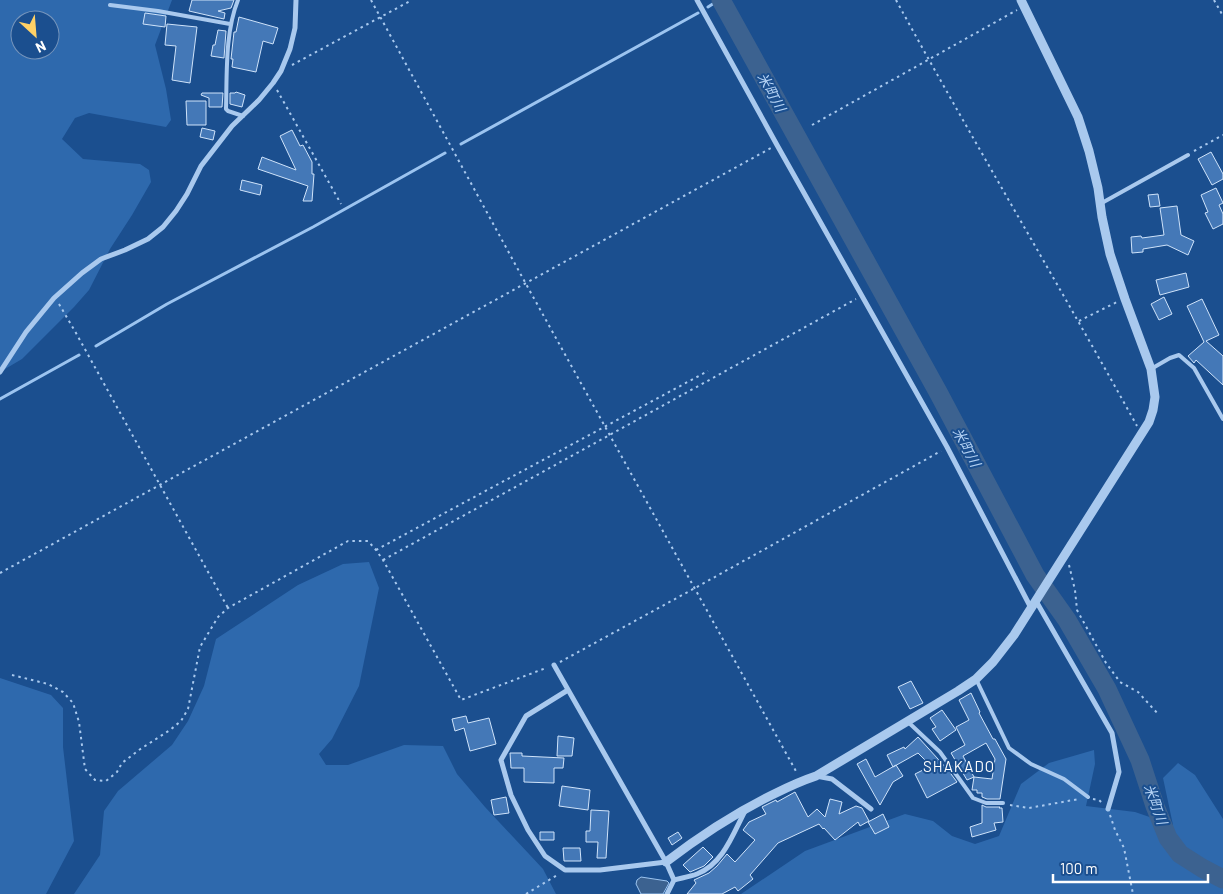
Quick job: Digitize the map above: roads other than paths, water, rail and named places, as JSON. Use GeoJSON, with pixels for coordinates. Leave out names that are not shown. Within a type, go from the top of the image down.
{"type":"FeatureCollection","features":[{"type":"Feature","properties":{"kind":"street"},"geometry":{"type":"LineString","coordinates":[[0,372],[26,332],[54,298],[101,259],[125,250],[148,238],[163,227],[176,211],[201,166],[232,126],[259,100],[281,70],[290,49],[295,28],[296,0]]}},
{"type":"Feature","properties":{"kind":"street"},"geometry":{"type":"LineString","coordinates":[[697,0],[947,447],[1112,733],[1118,772],[1108,808]]}},
{"type":"Feature","properties":{"kind":"street"},"geometry":{"type":"LineString","coordinates":[[568,690],[526,716],[500,760],[511,795],[528,830],[545,856],[565,870],[600,870],[666,862],[696,839],[746,808],[801,780],[816,776],[958,691],[976,679],[993,662],[1014,635],[1142,434],[1149,422],[1155,397],[1151,369],[1110,254],[1090,151],[1078,117],[1022,3]]}},
{"type":"Feature","properties":{"kind":"street"},"geometry":{"type":"LineString","coordinates":[[554,665],[666,862],[674,880],[668,894]]}},
{"type":"Feature","properties":{"kind":"street"},"geometry":{"type":"LineString","coordinates":[[816,776],[832,779],[872,809]]}},
{"type":"Feature","properties":{"kind":"street"},"geometry":{"type":"LineString","coordinates":[[674,880],[697,874],[718,860],[730,841],[746,808]]}},
{"type":"Feature","properties":{"kind":"lane"},"geometry":{"type":"LineString","coordinates":[[238,0],[230,24],[226,109],[243,116]]}},
{"type":"Feature","properties":{"kind":"lane"},"geometry":{"type":"LineString","coordinates":[[110,5],[158,11],[230,24]]}},
{"type":"Feature","properties":{"kind":"lane"},"geometry":{"type":"LineString","coordinates":[[1100,204],[1188,155]]}},
{"type":"Feature","properties":{"kind":"lane"},"geometry":{"type":"LineString","coordinates":[[1151,369],[1170,358],[1180,355],[1194,368],[1223,419]]}},
{"type":"Feature","properties":{"kind":"lane"},"geometry":{"type":"LineString","coordinates":[[976,679],[1009,748],[1031,764],[1064,779],[1088,797]]}},
{"type":"Feature","properties":{"kind":"lane"},"geometry":{"type":"LineString","coordinates":[[907,721],[947,760],[973,798],[986,803],[1003,803]]}},
{"type":"Feature","properties":{"kind":"waterway"},"geometry":{"type":"LineString","coordinates":[[708,7],[719,0]]}},
{"type":"Feature","properties":{"kind":"waterway","name":"米町川"},"geometry":{"type":"LineString","coordinates":[[721,0],[938,392],[1035,575],[1067,620],[1107,689],[1140,760],[1168,838],[1180,854],[1223,879]]}},
{"type":"Feature","properties":{"kind":"waterway"},"geometry":{"type":"LineString","coordinates":[[461,144],[698,13]]}},
{"type":"Feature","properties":{"kind":"waterway"},"geometry":{"type":"LineString","coordinates":[[96,346],[167,304],[313,227],[445,153]]}},
{"type":"Feature","properties":{"kind":"waterway"},"geometry":{"type":"LineString","coordinates":[[0,399],[79,355]]}},
{"type":"Feature","properties":{"kind":"district","name":"SHAKADO"},"geometry":{"type":"Point","coordinates":[959,766]}}]}
